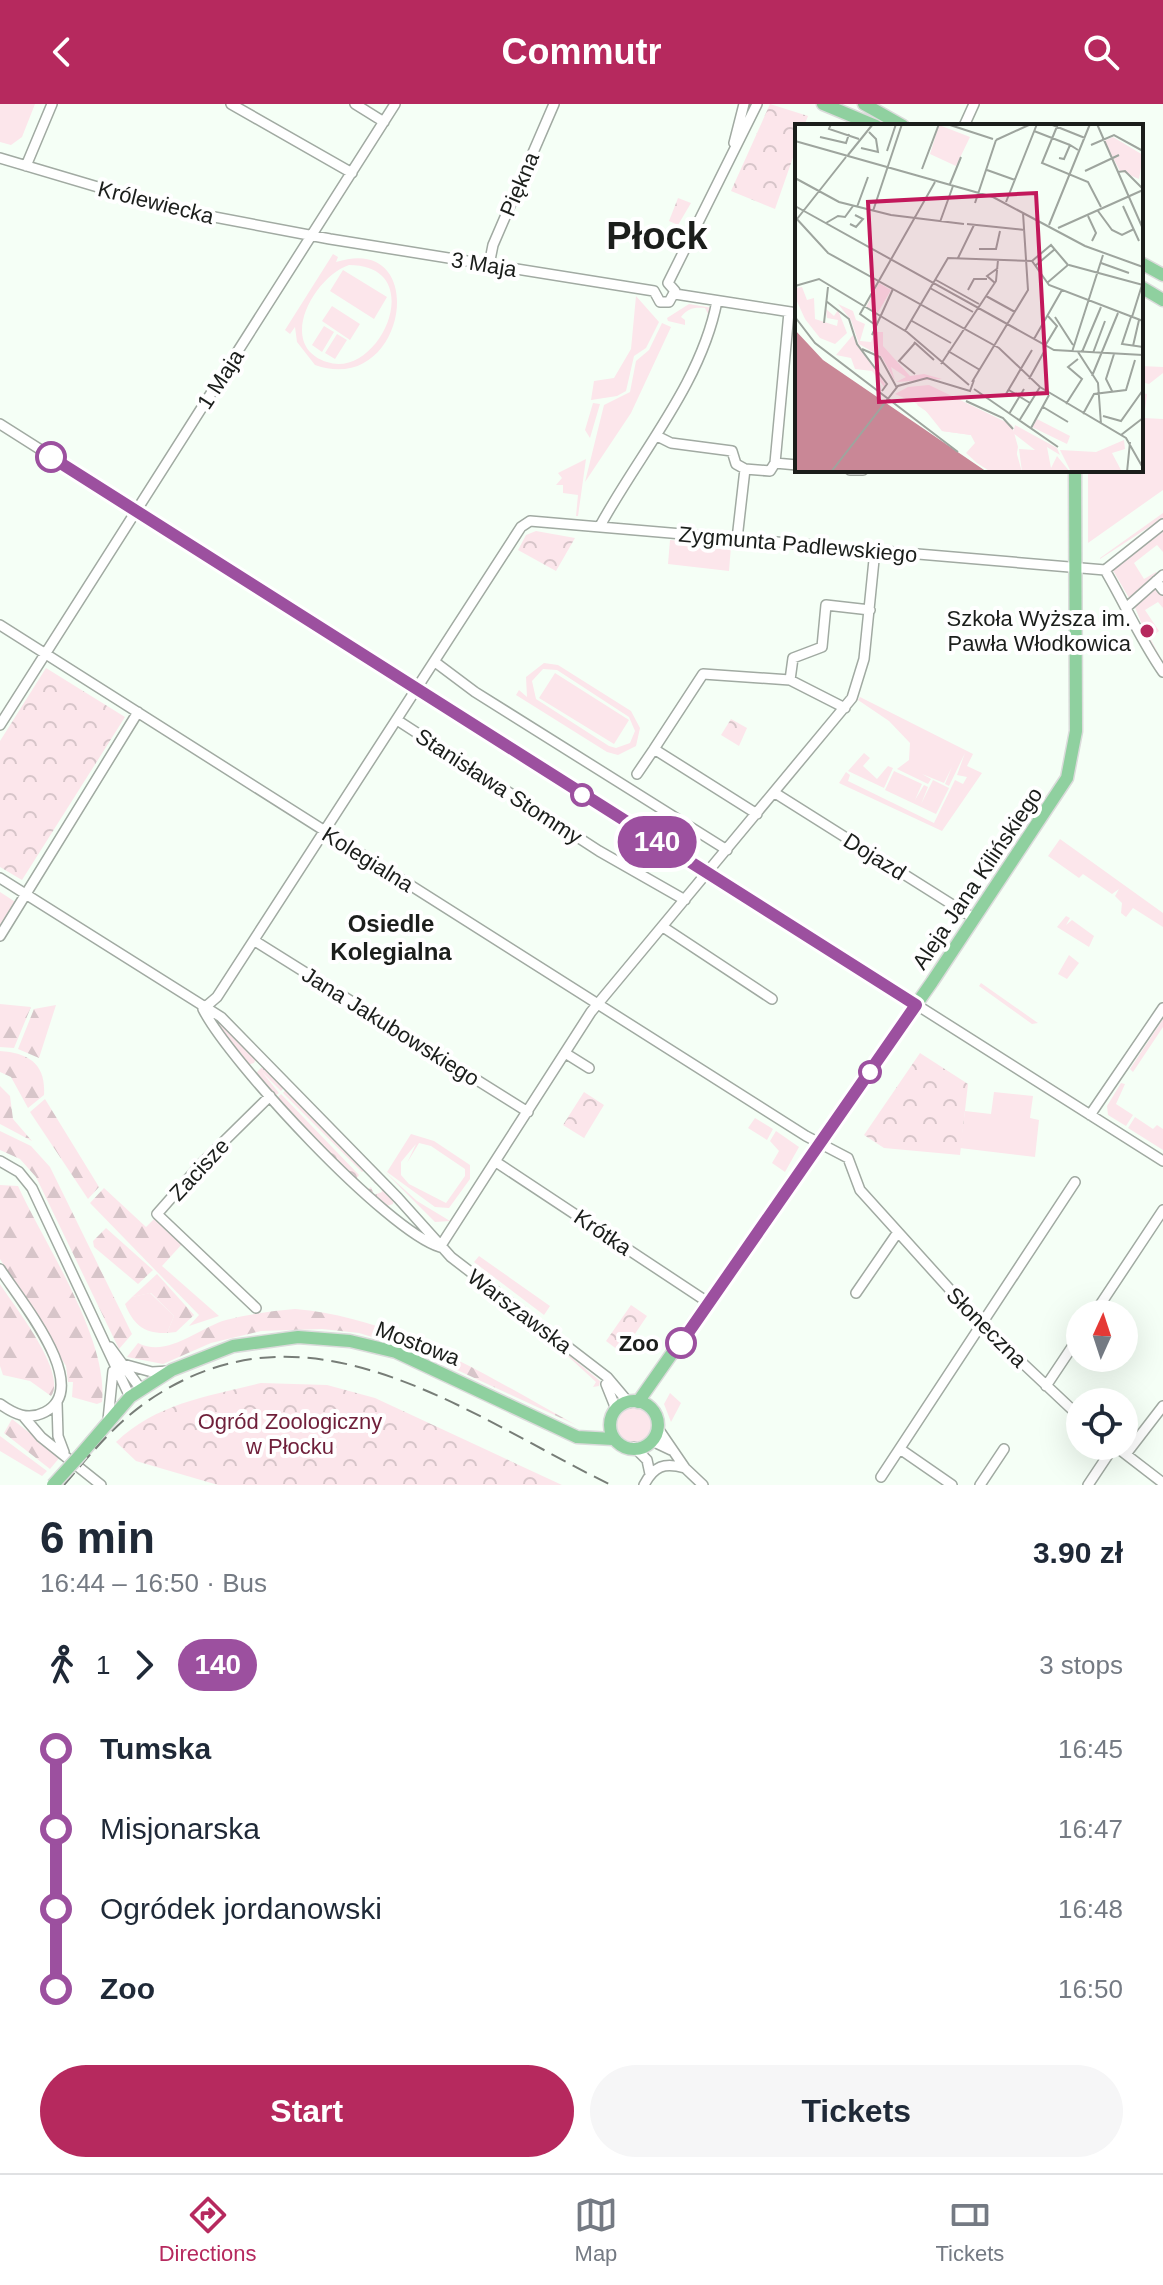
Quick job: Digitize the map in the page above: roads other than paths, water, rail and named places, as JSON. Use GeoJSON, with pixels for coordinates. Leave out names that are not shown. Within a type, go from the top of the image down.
{"type":"FeatureCollection","features":[{"type":"Feature","properties":{"kind":"main road"},"geometry":{"type":"LineString","coordinates":[[823,104],[871,124]]}},
{"type":"Feature","properties":{"kind":"main road"},"geometry":{"type":"LineString","coordinates":[[864,104],[899,124]]}},
{"type":"Feature","properties":{"kind":"main road"},"geometry":{"type":"LineString","coordinates":[[1143,264],[1163,275]]}},
{"type":"Feature","properties":{"kind":"main road"},"geometry":{"type":"LineString","coordinates":[[1143,288],[1163,300]]}},
{"type":"Feature","properties":{"kind":"main road","name":"Aleja Jana Kilińskiego"},"geometry":{"type":"LineString","coordinates":[[634,1403],[661,1372],[916,1005],[1060,791],[1071,765],[1076,731],[1075,472]]}},
{"type":"Feature","properties":{"kind":"main road","name":"Mostowa"},"geometry":{"type":"LineString","coordinates":[[53,1485],[135,1392],[172,1370],[215,1352],[257,1341],[298,1337],[340,1339],[385,1349],[420,1362],[577,1437],[613,1439]]}},
{"type":"Feature","properties":{"kind":"main road","name":"Aleja Jana Kilińskiego"},"geometry":{"type":"LineString","coordinates":[[653,1408],[661,1372]]}},
{"type":"Feature","properties":{"kind":"main road"},"geometry":{"type":"LineString","coordinates":[[634,1403],[653,1408],[654,1437],[634,1447],[622,1445],[613,1439],[613,1415],[634,1403]]}},
{"type":"Feature","properties":{"kind":"main road","name":"Mostowa"},"geometry":{"type":"LineString","coordinates":[[550,1423],[583,1432],[613,1415]]}},
{"type":"Feature","properties":{"kind":"street"},"geometry":{"type":"LineString","coordinates":[[26,166],[52,104]]}},
{"type":"Feature","properties":{"kind":"street"},"geometry":{"type":"LineString","coordinates":[[231,104],[352,173]]}},
{"type":"Feature","properties":{"kind":"street"},"geometry":{"type":"LineString","coordinates":[[355,104],[384,122]]}},
{"type":"Feature","properties":{"kind":"street","name":"1 Maja"},"geometry":{"type":"LineString","coordinates":[[0,725],[314,236],[395,104]]}},
{"type":"Feature","properties":{"kind":"street","name":"Piękna"},"geometry":{"type":"LineString","coordinates":[[489,265],[491,250],[554,104]]}},
{"type":"Feature","properties":{"kind":"street"},"geometry":{"type":"LineString","coordinates":[[733,150],[744,104]]}},
{"type":"Feature","properties":{"kind":"street"},"geometry":{"type":"LineString","coordinates":[[668,283],[757,104]]}},
{"type":"Feature","properties":{"kind":"street"},"geometry":{"type":"LineString","coordinates":[[965,124],[974,104]]}},
{"type":"Feature","properties":{"kind":"street","name":"Królewiecka"},"geometry":{"type":"LineString","coordinates":[[0,158],[153,205],[314,236]]}},
{"type":"Feature","properties":{"kind":"street","name":"3 Maja"},"geometry":{"type":"LineString","coordinates":[[314,236],[654,291]]}},
{"type":"Feature","properties":{"kind":"street"},"geometry":{"type":"LineString","coordinates":[[668,283],[659,284],[654,291],[655,297],[663,303],[669,302],[675,294]]}},
{"type":"Feature","properties":{"kind":"street"},"geometry":{"type":"LineString","coordinates":[[657,436],[671,443],[730,449],[736,464],[745,469],[770,471],[775,463],[793,313],[675,294],[668,283]]}},
{"type":"Feature","properties":{"kind":"street"},"geometry":{"type":"LineString","coordinates":[[600,526],[657,436],[711,327],[717,301]]}},
{"type":"Feature","properties":{"kind":"street"},"geometry":{"type":"LineString","coordinates":[[0,424],[416,691],[1163,1161]]}},
{"type":"Feature","properties":{"kind":"street"},"geometry":{"type":"LineString","coordinates":[[775,463],[795,465]]}},
{"type":"Feature","properties":{"kind":"street"},"geometry":{"type":"LineString","coordinates":[[737,539],[745,469]]}},
{"type":"Feature","properties":{"kind":"street","name":"Zygmunta Padlewskiego"},"geometry":{"type":"LineString","coordinates":[[435,662],[521,527],[530,521],[1105,570]]}},
{"type":"Feature","properties":{"kind":"street"},"geometry":{"type":"LineString","coordinates":[[1163,524],[1105,570],[1127,607],[1142,642],[1163,672]]}},
{"type":"Feature","properties":{"kind":"street"},"geometry":{"type":"LineString","coordinates":[[440,1247],[598,1004],[845,708],[862,673],[875,550]]}},
{"type":"Feature","properties":{"kind":"street"},"geometry":{"type":"LineString","coordinates":[[1127,607],[1160,578],[1163,590]]}},
{"type":"Feature","properties":{"kind":"street"},"geometry":{"type":"LineString","coordinates":[[790,680],[795,655],[822,647],[826,605],[870,610]]}},
{"type":"Feature","properties":{"kind":"street","name":"Kolegialna"},"geometry":{"type":"LineString","coordinates":[[0,625],[818,1143],[848,1158]]}},
{"type":"Feature","properties":{"kind":"street"},"geometry":{"type":"LineString","coordinates":[[203,1009],[217,997],[255,941],[435,662],[475,692],[727,850]]}},
{"type":"Feature","properties":{"kind":"street"},"geometry":{"type":"LineString","coordinates":[[637,774],[703,674],[790,680],[845,708]]}},
{"type":"Feature","properties":{"kind":"street"},"geometry":{"type":"LineString","coordinates":[[0,936],[138,712]]}},
{"type":"Feature","properties":{"kind":"street","name":"Stanisława Stommy"},"geometry":{"type":"LineString","coordinates":[[397,720],[605,855],[685,900]]}},
{"type":"Feature","properties":{"kind":"street"},"geometry":{"type":"LineString","coordinates":[[654,749],[757,814]]}},
{"type":"Feature","properties":{"kind":"street","name":"Dojazd"},"geometry":{"type":"LineString","coordinates":[[775,793],[975,919]]}},
{"type":"Feature","properties":{"kind":"street"},"geometry":{"type":"LineString","coordinates":[[0,878],[203,1009],[221,1017],[398,1198],[440,1247]]}},
{"type":"Feature","properties":{"kind":"street"},"geometry":{"type":"LineString","coordinates":[[663,927],[772,999]]}},
{"type":"Feature","properties":{"kind":"street","name":"Jana Jakubowskiego"},"geometry":{"type":"LineString","coordinates":[[255,941],[528,1112]]}},
{"type":"Feature","properties":{"kind":"street"},"geometry":{"type":"LineString","coordinates":[[1090,1115],[1163,1008]]}},
{"type":"Feature","properties":{"kind":"street"},"geometry":{"type":"LineString","coordinates":[[203,1009],[270,1096],[383,1209],[440,1247]]}},
{"type":"Feature","properties":{"kind":"street"},"geometry":{"type":"LineString","coordinates":[[565,1053],[589,1068]]}},
{"type":"Feature","properties":{"kind":"street"},"geometry":{"type":"LineString","coordinates":[[251,1075],[252,1069],[263,1062]]}},
{"type":"Feature","properties":{"kind":"street","name":"Zacisze"},"geometry":{"type":"LineString","coordinates":[[256,1308],[157,1214],[202,1163],[270,1096]]}},
{"type":"Feature","properties":{"kind":"street","name":"Słoneczna"},"geometry":{"type":"LineString","coordinates":[[848,1158],[858,1186],[898,1232],[981,1324],[1066,1404]]}},
{"type":"Feature","properties":{"kind":"street"},"geometry":{"type":"LineString","coordinates":[[0,1161],[13,1168],[32,1188],[98,1327],[135,1392]]}},
{"type":"Feature","properties":{"kind":"street","name":"Krótka"},"geometry":{"type":"LineString","coordinates":[[496,1162],[709,1303]]}},
{"type":"Feature","properties":{"kind":"street"},"geometry":{"type":"LineString","coordinates":[[0,1170],[13,1168]]}},
{"type":"Feature","properties":{"kind":"street"},"geometry":{"type":"LineString","coordinates":[[881,1477],[1075,1182]]}},
{"type":"Feature","properties":{"kind":"street"},"geometry":{"type":"LineString","coordinates":[[383,1209],[396,1208],[398,1198]]}},
{"type":"Feature","properties":{"kind":"street"},"geometry":{"type":"LineString","coordinates":[[1103,1300],[1163,1210]]}},
{"type":"Feature","properties":{"kind":"street"},"geometry":{"type":"LineString","coordinates":[[856,1293],[898,1232]]}},
{"type":"Feature","properties":{"kind":"street","name":"Warszawska"},"geometry":{"type":"LineString","coordinates":[[440,1247],[634,1403]]}},
{"type":"Feature","properties":{"kind":"street"},"geometry":{"type":"LineString","coordinates":[[0,1269],[60,1367],[63,1385],[57,1403],[58,1436],[66,1455]]}},
{"type":"Feature","properties":{"kind":"street"},"geometry":{"type":"LineString","coordinates":[[1046,1386],[1066,1356]]}},
{"type":"Feature","properties":{"kind":"street"},"geometry":{"type":"LineString","coordinates":[[107,1424],[118,1366]]}},
{"type":"Feature","properties":{"kind":"street","name":"Mostowa"},"geometry":{"type":"LineString","coordinates":[[118,1366],[152,1372],[172,1370]]}},
{"type":"Feature","properties":{"kind":"street","name":"Warszawska"},"geometry":{"type":"LineString","coordinates":[[601,1374],[613,1415]]}},
{"type":"Feature","properties":{"kind":"street"},"geometry":{"type":"LineString","coordinates":[[24,1417],[42,1414],[57,1403]]}},
{"type":"Feature","properties":{"kind":"street"},"geometry":{"type":"LineString","coordinates":[[0,1404],[24,1417],[32,1428],[101,1485]]}},
{"type":"Feature","properties":{"kind":"street"},"geometry":{"type":"LineString","coordinates":[[1138,1438],[1163,1406]]}},
{"type":"Feature","properties":{"kind":"street"},"geometry":{"type":"LineString","coordinates":[[649,1477],[654,1437],[679,1458],[703,1485]]}},
{"type":"Feature","properties":{"kind":"street"},"geometry":{"type":"LineString","coordinates":[[634,1447],[647,1460],[649,1477]]}},
{"type":"Feature","properties":{"kind":"street"},"geometry":{"type":"LineString","coordinates":[[900,1449],[952,1485]]}},
{"type":"Feature","properties":{"kind":"street"},"geometry":{"type":"LineString","coordinates":[[980,1485],[1004,1449]]}},
{"type":"Feature","properties":{"kind":"street"},"geometry":{"type":"LineString","coordinates":[[1088,1485],[1105,1460]]}},
{"type":"Feature","properties":{"kind":"street"},"geometry":{"type":"LineString","coordinates":[[1134,1460],[1163,1483]]}},
{"type":"Feature","properties":{"kind":"street"},"geometry":{"type":"LineString","coordinates":[[649,1477],[666,1465],[685,1468]]}},
{"type":"Feature","properties":{"kind":"railway"},"geometry":{"type":"LineString","coordinates":[[64,1485],[112,1431],[145,1403],[205,1371],[265,1358],[324,1360],[383,1374],[441,1397],[611,1485]]}},
{"type":"Feature","properties":{"kind":"place","name":"Szkoła Wyższa im. Pawła Włodkowica"},"geometry":{"type":"Point","coordinates":[1147,631]}},
{"type":"Feature","properties":{"kind":"place","name":"Zoo"},"geometry":{"type":"Point","coordinates":[681,1343]}},
{"type":"Feature","properties":{"kind":"district","name":"Płock"},"geometry":{"type":"Point","coordinates":[657,236]}},
{"type":"Feature","properties":{"kind":"district","name":"Osiedle Kolegialna"},"geometry":{"type":"Point","coordinates":[391,938]}},
{"type":"Feature","properties":{"kind":"park label","name":"Ogród Zoologiczny w Płocku"},"geometry":{"type":"Point","coordinates":[290,1434]}}]}
